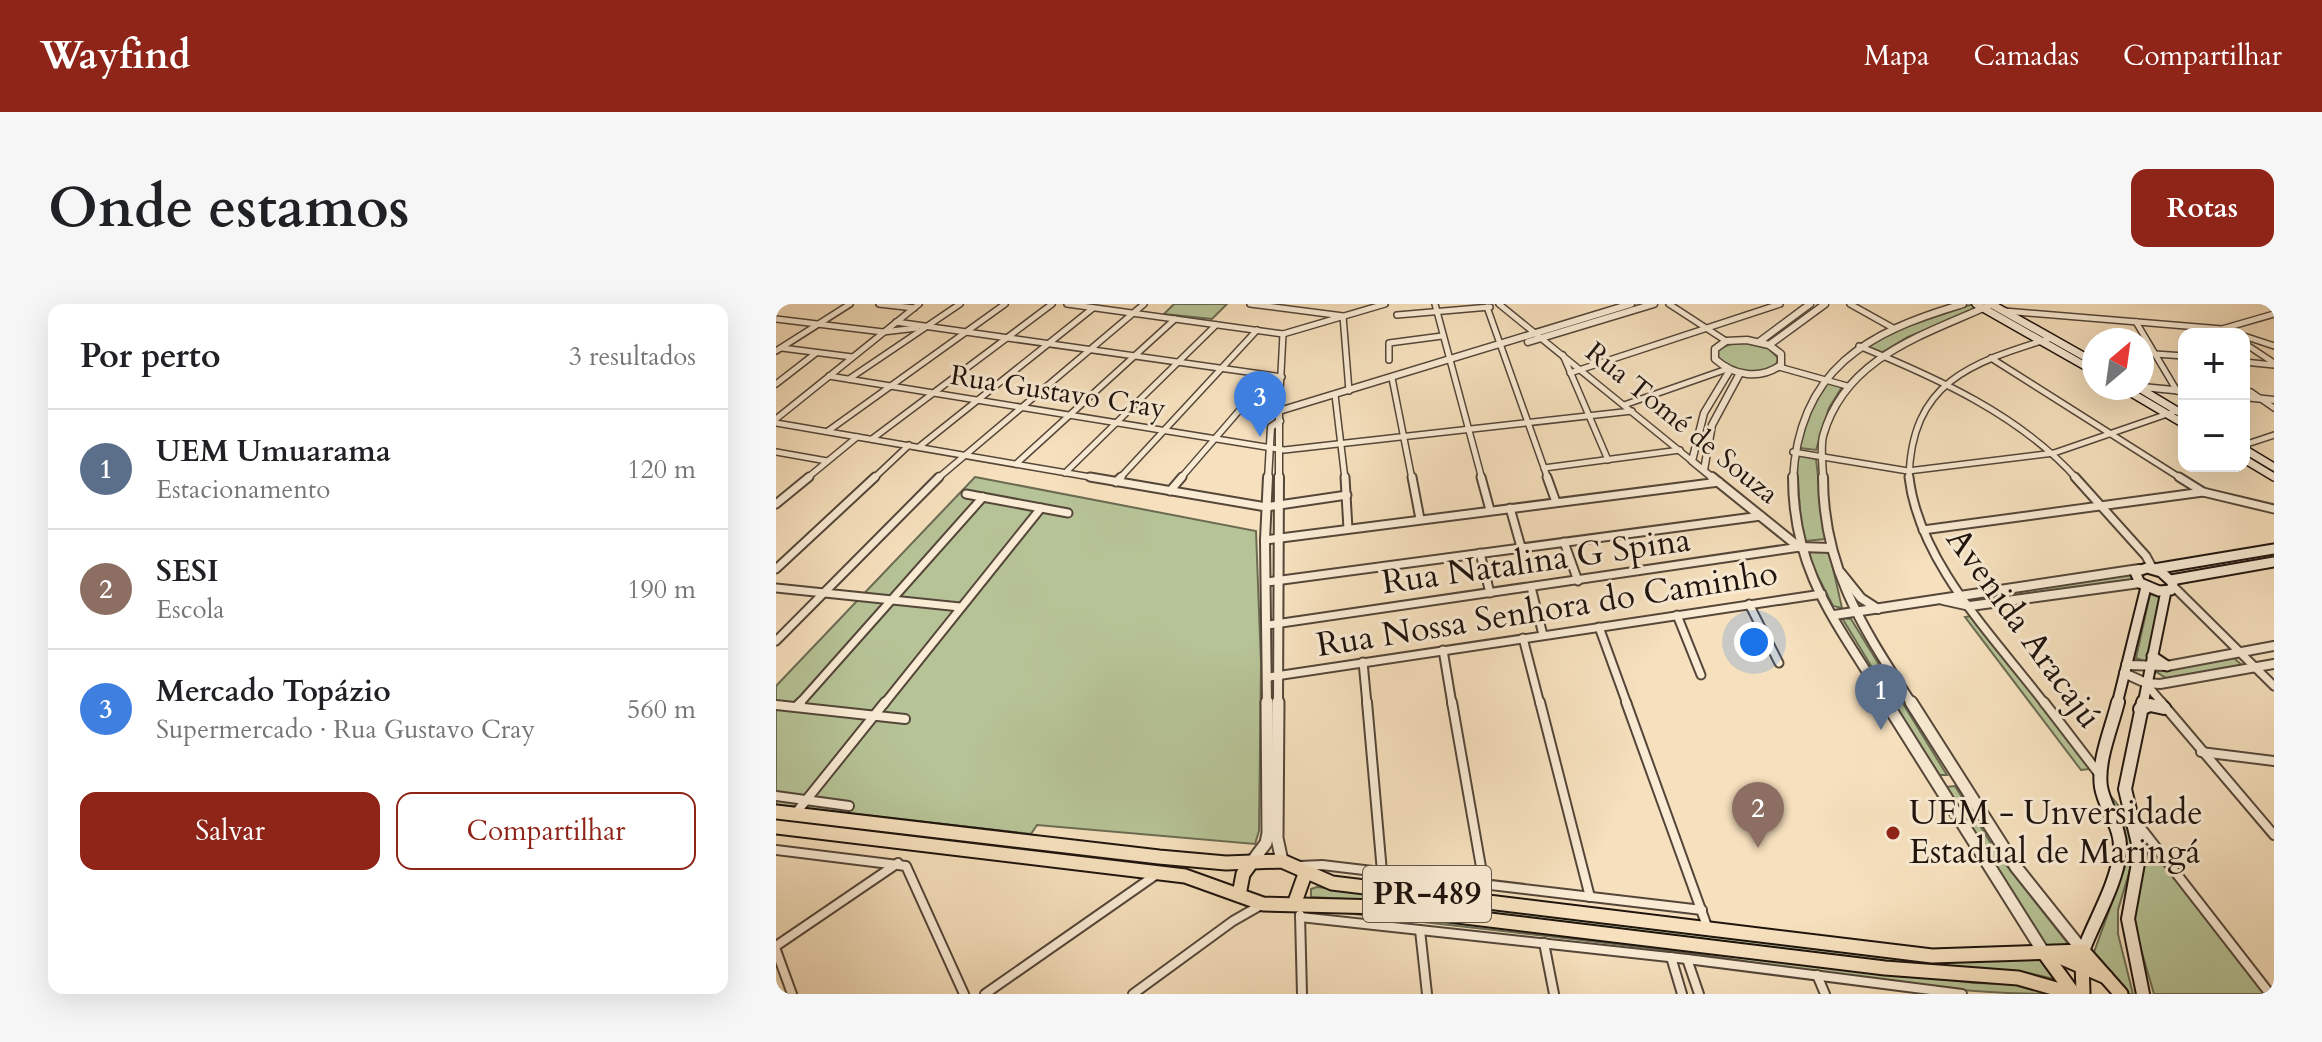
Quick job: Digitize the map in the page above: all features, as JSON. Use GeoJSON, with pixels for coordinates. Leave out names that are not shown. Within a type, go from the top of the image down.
{"type":"FeatureCollection","features":[{"type":"Feature","properties":{"kind":"main road"},"geometry":{"type":"LineString","coordinates":[[1985,305],[2004,311],[2082,355]]}},
{"type":"Feature","properties":{"kind":"main road"},"geometry":{"type":"LineString","coordinates":[[1985,305],[2082,364]]}},
{"type":"Feature","properties":{"kind":"main road"},"geometry":{"type":"LineString","coordinates":[[2078,362],[2082,361]]}},
{"type":"Feature","properties":{"kind":"main road"},"geometry":{"type":"LineString","coordinates":[[2154,396],[2176,413]]}},
{"type":"Feature","properties":{"kind":"main road"},"geometry":{"type":"LineString","coordinates":[[2148,400],[2176,413]]}},
{"type":"Feature","properties":{"kind":"main road"},"geometry":{"type":"LineString","coordinates":[[2250,451],[2274,467]]}},
{"type":"Feature","properties":{"kind":"main road"},"geometry":{"type":"LineString","coordinates":[[2250,463],[2274,477]]}},
{"type":"Feature","properties":{"kind":"main road"},"geometry":{"type":"LineString","coordinates":[[2274,549],[2139,569],[2136,577],[2143,585],[2170,586],[2274,562]]}},
{"type":"Feature","properties":{"kind":"main road"},"geometry":{"type":"LineString","coordinates":[[2154,569],[2170,586]]}},
{"type":"Feature","properties":{"kind":"main road"},"geometry":{"type":"LineString","coordinates":[[2083,994],[2083,958],[2120,847],[2117,829],[2101,796],[2100,775],[2143,585]]}},
{"type":"Feature","properties":{"kind":"main road"},"geometry":{"type":"LineString","coordinates":[[2143,994],[2129,938],[2130,899],[2140,863],[2125,789],[2149,668],[2170,586]]}},
{"type":"Feature","properties":{"kind":"main road"},"geometry":{"type":"LineString","coordinates":[[2152,656],[2167,666]]}},
{"type":"Feature","properties":{"kind":"main road"},"geometry":{"type":"LineString","coordinates":[[2140,709],[2150,705],[2164,708]]}},
{"type":"Feature","properties":{"kind":"main road","name":"PR-489"},"geometry":{"type":"LineString","coordinates":[[776,812],[1159,857],[1294,867],[1332,883],[1932,956],[2047,952],[2074,994]]}},
{"type":"Feature","properties":{"kind":"main road","name":"PR-489"},"geometry":{"type":"LineString","coordinates":[[776,827],[1159,872],[1202,880],[1263,904],[1298,909],[1383,907],[1885,968],[2018,978],[2074,994]]}},
{"type":"Feature","properties":{"kind":"main road"},"geometry":{"type":"LineString","coordinates":[[1239,895],[1243,874],[1251,863]]}},
{"type":"Feature","properties":{"kind":"main road"},"geometry":{"type":"LineString","coordinates":[[1294,867],[1298,909]]}},
{"type":"Feature","properties":{"kind":"main road"},"geometry":{"type":"LineString","coordinates":[[2047,952],[2083,958],[2121,994]]}},
{"type":"Feature","properties":{"kind":"street"},"geometry":{"type":"LineString","coordinates":[[777,349],[850,304]]}},
{"type":"Feature","properties":{"kind":"street"},"geometry":{"type":"LineString","coordinates":[[879,304],[916,306]]}},
{"type":"Feature","properties":{"kind":"street"},"geometry":{"type":"LineString","coordinates":[[848,379],[960,304]]}},
{"type":"Feature","properties":{"kind":"street"},"geometry":{"type":"LineString","coordinates":[[827,432],[1005,304]]}},
{"type":"Feature","properties":{"kind":"street"},"geometry":{"type":"LineString","coordinates":[[872,439],[1052,304]]}},
{"type":"Feature","properties":{"kind":"street"},"geometry":{"type":"LineString","coordinates":[[1067,304],[1283,334],[1385,304]]}},
{"type":"Feature","properties":{"kind":"street"},"geometry":{"type":"LineString","coordinates":[[776,641],[943,473],[1144,304]]}},
{"type":"Feature","properties":{"kind":"street"},"geometry":{"type":"LineString","coordinates":[[1250,304],[1343,316]]}},
{"type":"Feature","properties":{"kind":"street"},"geometry":{"type":"LineString","coordinates":[[1435,304],[1490,510]]}},
{"type":"Feature","properties":{"kind":"street"},"geometry":{"type":"LineString","coordinates":[[1397,315],[1501,304]]}},
{"type":"Feature","properties":{"kind":"street","name":"Rua Tomé de Souza"},"geometry":{"type":"LineString","coordinates":[[1501,304],[1800,547]]}},
{"type":"Feature","properties":{"kind":"street"},"geometry":{"type":"LineString","coordinates":[[1279,416],[1631,304]]}},
{"type":"Feature","properties":{"kind":"street"},"geometry":{"type":"LineString","coordinates":[[1538,336],[1654,304]]}},
{"type":"Feature","properties":{"kind":"street"},"geometry":{"type":"LineString","coordinates":[[1669,304],[1726,341],[1769,345],[1781,354],[1779,367]]}},
{"type":"Feature","properties":{"kind":"street"},"geometry":{"type":"LineString","coordinates":[[1570,373],[1780,304]]}},
{"type":"Feature","properties":{"kind":"street"},"geometry":{"type":"LineString","coordinates":[[1759,342],[1810,304]]}},
{"type":"Feature","properties":{"kind":"street"},"geometry":{"type":"LineString","coordinates":[[1769,345],[1825,304]]}},
{"type":"Feature","properties":{"kind":"street"},"geometry":{"type":"LineString","coordinates":[[1850,304],[1893,328]]}},
{"type":"Feature","properties":{"kind":"street"},"geometry":{"type":"LineString","coordinates":[[1963,304],[1893,328],[1859,346],[1824,379],[1805,407],[1793,452],[1793,500],[1800,547],[1822,594],[2047,952]]}},
{"type":"Feature","properties":{"kind":"street"},"geometry":{"type":"LineString","coordinates":[[1985,305],[1880,355],[1847,386],[1832,413],[1820,456],[1831,548],[1854,613],[2016,867],[2083,958]]}},
{"type":"Feature","properties":{"kind":"street"},"geometry":{"type":"LineString","coordinates":[[776,421],[916,306]]}},
{"type":"Feature","properties":{"kind":"street"},"geometry":{"type":"LineString","coordinates":[[1487,307],[1556,502]]}},
{"type":"Feature","properties":{"kind":"street"},"geometry":{"type":"LineString","coordinates":[[919,447],[1093,308]]}},
{"type":"Feature","properties":{"kind":"street"},"geometry":{"type":"LineString","coordinates":[[2004,311],[2210,328]]}},
{"type":"Feature","properties":{"kind":"street"},"geometry":{"type":"LineString","coordinates":[[2225,328],[2274,314]]}},
{"type":"Feature","properties":{"kind":"street"},"geometry":{"type":"LineString","coordinates":[[1343,316],[1349,391]]}},
{"type":"Feature","properties":{"kind":"street"},"geometry":{"type":"LineString","coordinates":[[776,319],[883,332],[926,327]]}},
{"type":"Feature","properties":{"kind":"street"},"geometry":{"type":"LineString","coordinates":[[1016,464],[1175,319]]}},
{"type":"Feature","properties":{"kind":"street"},"geometry":{"type":"LineString","coordinates":[[896,322],[1282,377]]}},
{"type":"Feature","properties":{"kind":"street"},"geometry":{"type":"LineString","coordinates":[[2136,322],[2178,385]]}},
{"type":"Feature","properties":{"kind":"street"},"geometry":{"type":"LineString","coordinates":[[1065,473],[1216,325]]}},
{"type":"Feature","properties":{"kind":"street"},"geometry":{"type":"LineString","coordinates":[[1116,482],[1257,330]]}},
{"type":"Feature","properties":{"kind":"street"},"geometry":{"type":"LineString","coordinates":[[1283,334],[1279,416],[1271,427],[1278,505],[1272,582],[1277,838],[1294,867],[1322,865],[1702,910]]}},
{"type":"Feature","properties":{"kind":"street"},"geometry":{"type":"LineString","coordinates":[[1389,360],[1387,346],[1401,340],[1442,336]]}},
{"type":"Feature","properties":{"kind":"street","name":"Avenida Aracajú"},"geometry":{"type":"LineString","coordinates":[[2051,338],[1991,358],[1948,383],[1919,417],[1912,439],[1908,471],[1913,503],[1923,530],[1960,594],[2100,775]]}},
{"type":"Feature","properties":{"kind":"street"},"geometry":{"type":"LineString","coordinates":[[2250,338],[2274,347]]}},
{"type":"Feature","properties":{"kind":"street"},"geometry":{"type":"LineString","coordinates":[[1726,341],[1715,349],[1713,356],[1729,370],[1763,374],[1779,367],[1847,386]]}},
{"type":"Feature","properties":{"kind":"street"},"geometry":{"type":"LineString","coordinates":[[2250,345],[2274,347]]}},
{"type":"Feature","properties":{"kind":"street"},"geometry":{"type":"LineString","coordinates":[[1859,346],[1948,383],[2054,453],[2146,556],[2154,569]]}},
{"type":"Feature","properties":{"kind":"street"},"geometry":{"type":"LineString","coordinates":[[2250,347],[2274,364]]}},
{"type":"Feature","properties":{"kind":"street"},"geometry":{"type":"LineString","coordinates":[[777,349],[852,357]]}},
{"type":"Feature","properties":{"kind":"street"},"geometry":{"type":"LineString","coordinates":[[776,384],[816,353]]}},
{"type":"Feature","properties":{"kind":"street"},"geometry":{"type":"LineString","coordinates":[[1562,354],[1608,460]]}},
{"type":"Feature","properties":{"kind":"street"},"geometry":{"type":"LineString","coordinates":[[2155,354],[2178,356]]}},
{"type":"Feature","properties":{"kind":"street"},"geometry":{"type":"LineString","coordinates":[[1991,358],[2203,492],[2274,509]]}},
{"type":"Feature","properties":{"kind":"street"},"geometry":{"type":"LineString","coordinates":[[2250,362],[2274,364]]}},
{"type":"Feature","properties":{"kind":"street"},"geometry":{"type":"LineString","coordinates":[[1624,405],[1729,370]]}},
{"type":"Feature","properties":{"kind":"street"},"geometry":{"type":"LineString","coordinates":[[1692,461],[1704,413],[1729,370]]}},
{"type":"Feature","properties":{"kind":"street"},"geometry":{"type":"LineString","coordinates":[[1704,470],[1712,425],[1740,373]]}},
{"type":"Feature","properties":{"kind":"street","name":"Rua Gustavo Cray"},"geometry":{"type":"LineString","coordinates":[[829,376],[1274,449],[1632,411]]}},
{"type":"Feature","properties":{"kind":"street"},"geometry":{"type":"LineString","coordinates":[[1170,491],[1269,376]]}},
{"type":"Feature","properties":{"kind":"street"},"geometry":{"type":"LineString","coordinates":[[1336,398],[1349,391],[1393,381]]}},
{"type":"Feature","properties":{"kind":"street"},"geometry":{"type":"LineString","coordinates":[[1393,381],[1420,519]]}},
{"type":"Feature","properties":{"kind":"street"},"geometry":{"type":"LineString","coordinates":[[2154,387],[2178,388]]}},
{"type":"Feature","properties":{"kind":"street"},"geometry":{"type":"LineString","coordinates":[[2250,394],[2274,397]]}},
{"type":"Feature","properties":{"kind":"street"},"geometry":{"type":"LineString","coordinates":[[2250,395],[2274,408]]}},
{"type":"Feature","properties":{"kind":"street"},"geometry":{"type":"LineString","coordinates":[[2261,399],[2274,397]]}},
{"type":"Feature","properties":{"kind":"street"},"geometry":{"type":"LineString","coordinates":[[1336,398],[1343,444],[1348,529]]}},
{"type":"Feature","properties":{"kind":"street"},"geometry":{"type":"LineString","coordinates":[[1793,452],[1908,471],[2054,453],[2176,413]]}},
{"type":"Feature","properties":{"kind":"street"},"geometry":{"type":"LineString","coordinates":[[776,421],[1266,507],[1347,495]]}},
{"type":"Feature","properties":{"kind":"street"},"geometry":{"type":"LineString","coordinates":[[2250,445],[2274,435]]}},
{"type":"Feature","properties":{"kind":"street"},"geometry":{"type":"LineString","coordinates":[[776,504],[857,437]]}},
{"type":"Feature","properties":{"kind":"street"},"geometry":{"type":"LineString","coordinates":[[776,569],[909,445]]}},
{"type":"Feature","properties":{"kind":"street"},"geometry":{"type":"LineString","coordinates":[[1272,582],[1265,540],[1274,449]]}},
{"type":"Feature","properties":{"kind":"street"},"geometry":{"type":"LineString","coordinates":[[1544,468],[1680,450]]}},
{"type":"Feature","properties":{"kind":"street"},"geometry":{"type":"LineString","coordinates":[[776,452],[827,461]]}},
{"type":"Feature","properties":{"kind":"street"},"geometry":{"type":"LineString","coordinates":[[1265,540],[1719,482]]}},
{"type":"Feature","properties":{"kind":"street"},"geometry":{"type":"LineString","coordinates":[[776,491],[790,492]]}},
{"type":"Feature","properties":{"kind":"street"},"geometry":{"type":"LineString","coordinates":[[1923,530],[2203,492]]}},
{"type":"Feature","properties":{"kind":"street"},"geometry":{"type":"LineString","coordinates":[[966,494],[1068,513]]}},
{"type":"Feature","properties":{"kind":"street"},"geometry":{"type":"LineString","coordinates":[[796,707],[983,497]]}},
{"type":"Feature","properties":{"kind":"street"},"geometry":{"type":"LineString","coordinates":[[795,814],[1041,508]]}},
{"type":"Feature","properties":{"kind":"street"},"geometry":{"type":"LineString","coordinates":[[1510,508],[1521,547]]}},
{"type":"Feature","properties":{"kind":"street"},"geometry":{"type":"LineString","coordinates":[[1272,582],[1761,516]]}},
{"type":"Feature","properties":{"kind":"street"},"geometry":{"type":"LineString","coordinates":[[1564,542],[1578,581]]}},
{"type":"Feature","properties":{"kind":"street"},"geometry":{"type":"LineString","coordinates":[[1800,547],[1831,548]]}},
{"type":"Feature","properties":{"kind":"street","name":"Rua Natalina G Spina"},"geometry":{"type":"LineString","coordinates":[[1273,624],[1800,547]]}},
{"type":"Feature","properties":{"kind":"street"},"geometry":{"type":"LineString","coordinates":[[1480,553],[1490,593]]}},
{"type":"Feature","properties":{"kind":"street"},"geometry":{"type":"LineString","coordinates":[[1834,615],[2139,569]]}},
{"type":"Feature","properties":{"kind":"street"},"geometry":{"type":"LineString","coordinates":[[1838,571],[1861,598],[1878,609]]}},
{"type":"Feature","properties":{"kind":"street"},"geometry":{"type":"LineString","coordinates":[[1939,599],[1970,606],[2143,585]]}},
{"type":"Feature","properties":{"kind":"street"},"geometry":{"type":"LineString","coordinates":[[2170,586],[2274,686]]}},
{"type":"Feature","properties":{"kind":"street"},"geometry":{"type":"LineString","coordinates":[[1531,587],[1543,635]]}},
{"type":"Feature","properties":{"kind":"street"},"geometry":{"type":"LineString","coordinates":[[776,588],[960,607]]}},
{"type":"Feature","properties":{"kind":"street","name":"Rua Nossa Senhora do Caminho"},"geometry":{"type":"LineString","coordinates":[[1274,676],[1822,594]]}},
{"type":"Feature","properties":{"kind":"street"},"geometry":{"type":"LineString","coordinates":[[1749,604],[1779,663]]}},
{"type":"Feature","properties":{"kind":"street"},"geometry":{"type":"LineString","coordinates":[[1677,615],[1701,675]]}},
{"type":"Feature","properties":{"kind":"street"},"geometry":{"type":"LineString","coordinates":[[1599,627],[1708,929]]}},
{"type":"Feature","properties":{"kind":"street"},"geometry":{"type":"LineString","coordinates":[[1523,638],[1590,897]]}},
{"type":"Feature","properties":{"kind":"street"},"geometry":{"type":"LineString","coordinates":[[2125,669],[2167,666],[2274,646]]}},
{"type":"Feature","properties":{"kind":"street"},"geometry":{"type":"LineString","coordinates":[[1443,650],[1484,884]]}},
{"type":"Feature","properties":{"kind":"street"},"geometry":{"type":"LineString","coordinates":[[1363,662],[1382,872]]}},
{"type":"Feature","properties":{"kind":"street"},"geometry":{"type":"LineString","coordinates":[[2146,683],[2160,684],[2274,664]]}},
{"type":"Feature","properties":{"kind":"street"},"geometry":{"type":"LineString","coordinates":[[2125,669],[2146,683],[2274,835]]}},
{"type":"Feature","properties":{"kind":"street"},"geometry":{"type":"LineString","coordinates":[[1251,863],[1266,843],[1274,676]]}},
{"type":"Feature","properties":{"kind":"street"},"geometry":{"type":"LineString","coordinates":[[776,705],[905,719]]}},
{"type":"Feature","properties":{"kind":"street"},"geometry":{"type":"LineString","coordinates":[[2201,752],[2274,761]]}},
{"type":"Feature","properties":{"kind":"street"},"geometry":{"type":"LineString","coordinates":[[776,796],[849,806]]}},
{"type":"Feature","properties":{"kind":"street"},"geometry":{"type":"LineString","coordinates":[[2131,815],[2270,994]]}},
{"type":"Feature","properties":{"kind":"street"},"geometry":{"type":"LineString","coordinates":[[776,850],[898,863],[911,872],[964,994]]}},
{"type":"Feature","properties":{"kind":"street"},"geometry":{"type":"LineString","coordinates":[[792,994],[776,948],[898,863]]}},
{"type":"Feature","properties":{"kind":"street"},"geometry":{"type":"LineString","coordinates":[[985,994],[1159,872]]}},
{"type":"Feature","properties":{"kind":"street"},"geometry":{"type":"LineString","coordinates":[[1133,994],[1233,921],[1263,904]]}},
{"type":"Feature","properties":{"kind":"street"},"geometry":{"type":"LineString","coordinates":[[1300,992],[1298,909],[1420,930],[1671,957],[1955,994]]}},
{"type":"Feature","properties":{"kind":"street"},"geometry":{"type":"LineString","coordinates":[[1420,930],[1427,994]]}},
{"type":"Feature","properties":{"kind":"street"},"geometry":{"type":"LineString","coordinates":[[1544,943],[1554,994]]}},
{"type":"Feature","properties":{"kind":"street"},"geometry":{"type":"LineString","coordinates":[[1671,957],[1682,994]]}},
{"type":"Feature","properties":{"kind":"street"},"geometry":{"type":"LineString","coordinates":[[1687,959],[1699,994]]}},
{"type":"Feature","properties":{"kind":"street"},"geometry":{"type":"LineString","coordinates":[[1817,975],[1825,994]]}},
{"type":"Feature","properties":{"kind":"green space"},"geometry":{"type":"Polygon","coordinates":[[[1174,304],[1227,304],[1212,319],[1164,314],[1174,304]]]}},
{"type":"Feature","properties":{"kind":"green space"},"geometry":{"type":"Polygon","coordinates":[[[1973,304],[1980,308],[1908,337],[1881,353],[1865,347],[1894,331],[1973,304]]]}},
{"type":"Feature","properties":{"kind":"green space"},"geometry":{"type":"Polygon","coordinates":[[[1739,341],[1768,348],[1778,358],[1777,363],[1755,372],[1739,369],[1717,358],[1718,349],[1739,341]]]}},
{"type":"Feature","properties":{"kind":"green space"},"geometry":{"type":"Polygon","coordinates":[[[1824,382],[1842,387],[1829,408],[1816,450],[1800,448],[1801,428],[1824,382]]]}},
{"type":"Feature","properties":{"kind":"green space"},"geometry":{"type":"Polygon","coordinates":[[[1796,454],[1816,459],[1825,539],[1805,541],[1802,538],[1796,454]]]}},
{"type":"Feature","properties":{"kind":"green space"},"geometry":{"type":"Polygon","coordinates":[[[975,477],[1256,531],[1261,663],[1259,831],[1255,844],[1037,825],[1031,834],[776,805],[776,686],[975,477]]]}},
{"type":"Feature","properties":{"kind":"green space"},"geometry":{"type":"Polygon","coordinates":[[[1811,551],[1825,551],[1830,555],[1842,608],[1833,606],[1808,557],[1811,551]]]}},
{"type":"Feature","properties":{"kind":"green space"},"geometry":{"type":"Polygon","coordinates":[[[2131,573],[2134,579],[1975,602],[1970,596],[2131,573]]]}},
{"type":"Feature","properties":{"kind":"green space"},"geometry":{"type":"Polygon","coordinates":[[[2150,594],[2162,598],[2147,662],[2136,658],[2150,594]]]}},
{"type":"Feature","properties":{"kind":"green space"},"geometry":{"type":"Polygon","coordinates":[[[1973,616],[2090,769],[2081,770],[1965,617],[1973,616]]]}},
{"type":"Feature","properties":{"kind":"green space"},"geometry":{"type":"Polygon","coordinates":[[[1842,618],[1851,619],[1947,775],[1937,775],[1842,618]]]}},
{"type":"Feature","properties":{"kind":"green space"},"geometry":{"type":"Polygon","coordinates":[[[2234,658],[2243,666],[2168,679],[2156,672],[2234,658]]]}},
{"type":"Feature","properties":{"kind":"green space"},"geometry":{"type":"Polygon","coordinates":[[[1955,786],[1999,856],[2069,945],[2048,947],[2045,944],[1945,787],[1955,786]]]}},
{"type":"Feature","properties":{"kind":"green space"},"geometry":{"type":"Polygon","coordinates":[[[2107,791],[2121,809],[2133,848],[2132,863],[2118,910],[2118,934],[2133,994],[2126,994],[2093,955],[2127,861],[2128,847],[2107,791]]]}},
{"type":"Feature","properties":{"kind":"green space"},"geometry":{"type":"Polygon","coordinates":[[[2149,842],[2266,994],[2154,994],[2133,922],[2149,842]]]}},
{"type":"Feature","properties":{"kind":"green space"},"geometry":{"type":"Polygon","coordinates":[[[1317,887],[1933,959],[2042,959],[2058,980],[2024,972],[1961,970],[1389,901],[1311,897],[1311,889],[1317,887]]]}},
{"type":"Feature","properties":{"kind":"green space"},"geometry":{"type":"Polygon","coordinates":[[[1314,906],[1518,924],[1974,983],[2017,984],[2051,994],[1916,986],[1646,948],[1313,909],[1314,906]]]}},
{"type":"Feature","properties":{"kind":"place","name":"Mercado Topázio"},"geometry":{"type":"Point","coordinates":[1260,437]}},
{"type":"Feature","properties":{"kind":"place","name":"UEM Umuarama"},"geometry":{"type":"Point","coordinates":[1881,730]}},
{"type":"Feature","properties":{"kind":"place","name":"UEM - Unversidade Estadual de Maringá"},"geometry":{"type":"Point","coordinates":[1893,833]}},
{"type":"Feature","properties":{"kind":"place","name":"SESI"},"geometry":{"type":"Point","coordinates":[1758,848]}}]}
